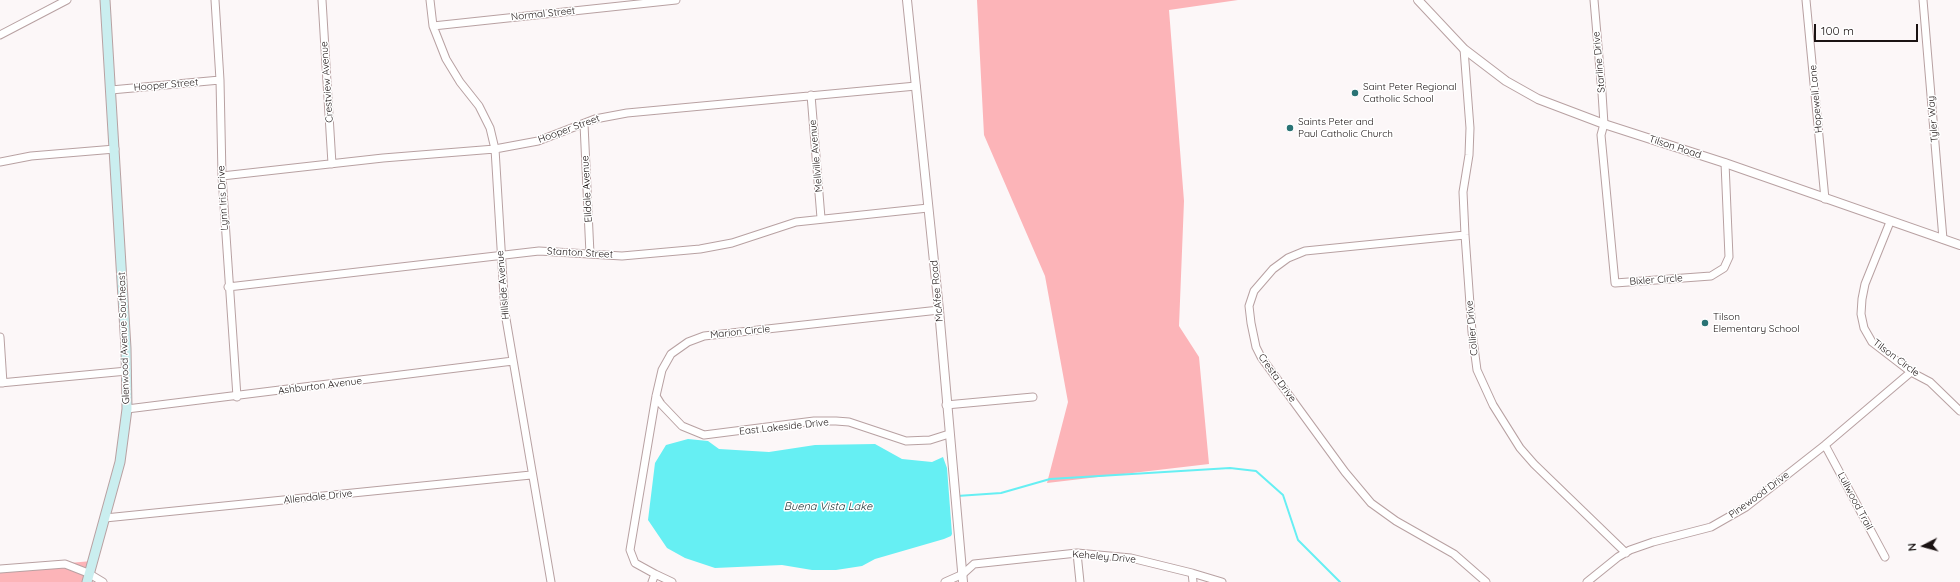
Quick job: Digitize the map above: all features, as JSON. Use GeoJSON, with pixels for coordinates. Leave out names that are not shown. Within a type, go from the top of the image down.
{"type":"FeatureCollection","features":[{"type":"Feature","properties":{"kind":"main road","name":"Glenwood Avenue Southeast"},"geometry":{"type":"LineString","coordinates":[[88,578],[120,462],[127,409],[127,371],[115,149],[104,0]]}},
{"type":"Feature","properties":{"kind":"street"},"geometry":{"type":"LineString","coordinates":[[0,35],[67,0]]}},
{"type":"Feature","properties":{"kind":"street","name":"Lynn Iris Drive"},"geometry":{"type":"LineString","coordinates":[[215,0],[220,80],[222,176],[228,286],[237,397]]}},
{"type":"Feature","properties":{"kind":"street","name":"Crestview Avenue"},"geometry":{"type":"LineString","coordinates":[[322,0],[332,164]]}},
{"type":"Feature","properties":{"kind":"street","name":"Hillside Avenue"},"geometry":{"type":"LineString","coordinates":[[430,0],[433,26],[446,59],[460,82],[479,106],[490,128],[495,149],[504,313],[531,475],[551,582]]}},
{"type":"Feature","properties":{"kind":"street","name":"Normal Street"},"geometry":{"type":"LineString","coordinates":[[433,26],[676,0]]}},
{"type":"Feature","properties":{"kind":"street","name":"McAfee Road"},"geometry":{"type":"LineString","coordinates":[[907,0],[939,310],[946,405],[963,578]]}},
{"type":"Feature","properties":{"kind":"street","name":"Tilson Road"},"geometry":{"type":"LineString","coordinates":[[1418,0],[1464,49],[1506,81],[1538,99],[1604,124],[1725,163],[1890,222],[1943,238],[1960,245]]}},
{"type":"Feature","properties":{"kind":"street","name":"Starline Drive"},"geometry":{"type":"LineString","coordinates":[[1594,0],[1604,124]]}},
{"type":"Feature","properties":{"kind":"street","name":"Hopewell Lane"},"geometry":{"type":"LineString","coordinates":[[1806,0],[1825,199]]}},
{"type":"Feature","properties":{"kind":"street","name":"Tyler Way"},"geometry":{"type":"LineString","coordinates":[[1923,0],[1943,238]]}},
{"type":"Feature","properties":{"kind":"street","name":"Collier Drive"},"geometry":{"type":"LineString","coordinates":[[1464,49],[1470,128],[1469,155],[1463,192],[1475,358],[1485,389],[1503,422],[1534,464],[1626,552]]}},
{"type":"Feature","properties":{"kind":"street","name":"Hooper Street"},"geometry":{"type":"LineString","coordinates":[[111,90],[220,80]]}},
{"type":"Feature","properties":{"kind":"street","name":"Hooper Street"},"geometry":{"type":"LineString","coordinates":[[222,176],[495,149],[538,141],[595,119],[627,113],[916,86]]}},
{"type":"Feature","properties":{"kind":"street","name":"Mellville Avenue"},"geometry":{"type":"LineString","coordinates":[[811,95],[821,218]]}},
{"type":"Feature","properties":{"kind":"street","name":"Elldale Avenue"},"geometry":{"type":"LineString","coordinates":[[584,124],[590,254]]}},
{"type":"Feature","properties":{"kind":"street","name":"Bixler Circle"},"geometry":{"type":"LineString","coordinates":[[1604,124],[1601,135],[1615,283],[1711,276],[1724,268],[1729,257],[1725,163]]}},
{"type":"Feature","properties":{"kind":"street"},"geometry":{"type":"LineString","coordinates":[[0,162],[31,156],[115,149]]}},
{"type":"Feature","properties":{"kind":"street","name":"Stanton Street"},"geometry":{"type":"LineString","coordinates":[[228,286],[539,251],[622,256],[700,249],[732,242],[796,222],[821,218],[928,208]]}},
{"type":"Feature","properties":{"kind":"street","name":"Tilson Circle"},"geometry":{"type":"LineString","coordinates":[[1890,222],[1865,284],[1861,314],[1864,328],[1872,342],[1911,372],[1930,382],[1960,411]]}},
{"type":"Feature","properties":{"kind":"street","name":"Cresta Drive"},"geometry":{"type":"LineString","coordinates":[[1465,235],[1342,246],[1298,254],[1288,258],[1274,269],[1259,285],[1251,298],[1250,312],[1256,348],[1261,357],[1346,472],[1371,503],[1396,521],[1454,554],[1486,582]]}},
{"type":"Feature","properties":{"kind":"street","name":"Marion Circle"},"geometry":{"type":"LineString","coordinates":[[672,582],[635,563],[630,550],[656,396],[662,370],[671,354],[688,342],[704,336],[939,310]]}},
{"type":"Feature","properties":{"kind":"street"},"geometry":{"type":"LineString","coordinates":[[0,337],[2,383],[127,371]]}},
{"type":"Feature","properties":{"kind":"street","name":"Ashburton Avenue"},"geometry":{"type":"LineString","coordinates":[[127,409],[237,397],[513,361]]}},
{"type":"Feature","properties":{"kind":"street","name":"Pinewood Drive"},"geometry":{"type":"LineString","coordinates":[[1587,582],[1626,552],[1653,542],[1691,533],[1718,524],[1746,507],[1825,445],[1911,372]]}},
{"type":"Feature","properties":{"kind":"street","name":"East Lakeside Drive"},"geometry":{"type":"LineString","coordinates":[[656,396],[661,404],[682,426],[704,435],[814,421],[849,422],[906,441],[930,440],[949,434]]}},
{"type":"Feature","properties":{"kind":"street"},"geometry":{"type":"LineString","coordinates":[[946,405],[1033,397]]}},
{"type":"Feature","properties":{"kind":"street","name":"Lullwood Trail"},"geometry":{"type":"LineString","coordinates":[[1825,445],[1885,557]]}},
{"type":"Feature","properties":{"kind":"street","name":"Allendale Drive"},"geometry":{"type":"LineString","coordinates":[[105,518],[531,475]]}},
{"type":"Feature","properties":{"kind":"street"},"geometry":{"type":"LineString","coordinates":[[1077,553],[1080,582]]}},
{"type":"Feature","properties":{"kind":"street","name":"Keheley Drive"},"geometry":{"type":"LineString","coordinates":[[945,582],[963,578],[974,564],[1077,553],[1131,558],[1192,572],[1222,582]]}},
{"type":"Feature","properties":{"kind":"street"},"geometry":{"type":"LineString","coordinates":[[0,569],[65,564],[88,578],[103,582]]}},
{"type":"Feature","properties":{"kind":"street"},"geometry":{"type":"LineString","coordinates":[[1192,572],[1193,582]]}},
{"type":"Feature","properties":{"kind":"street"},"geometry":{"type":"LineString","coordinates":[[652,582],[654,574]]}},
{"type":"Feature","properties":{"kind":"shaded area"},"geometry":{"type":"Polygon","coordinates":[[[977,0],[1238,0],[1169,10],[1184,201],[1179,326],[1199,357],[1209,464],[1047,483],[1068,402],[1045,276],[984,135],[977,0]]]}},
{"type":"Feature","properties":{"kind":"shaded area"},"geometry":{"type":"Polygon","coordinates":[[[92,561],[88,582],[0,582],[0,569],[92,561]]]}},
{"type":"Feature","properties":{"kind":"water","name":"Buena Vista Lake"},"geometry":{"type":"Polygon","coordinates":[[[688,439],[708,441],[719,449],[769,452],[815,445],[875,444],[902,459],[932,462],[943,457],[947,468],[952,534],[944,539],[875,559],[862,566],[836,570],[812,570],[782,565],[715,568],[685,558],[667,548],[648,520],[655,463],[666,445],[688,439]]]}},
{"type":"Feature","properties":{"kind":"waterway"},"geometry":{"type":"LineString","coordinates":[[957,496],[1001,493],[1050,479],[1230,468],[1256,471],[1283,495],[1298,540],[1340,582]]}},
{"type":"Feature","properties":{"kind":"place","name":"Saint Peter Regional Catholic School"},"geometry":{"type":"Point","coordinates":[1355,93]}},
{"type":"Feature","properties":{"kind":"place","name":"Saints Peter and Paul Catholic Church"},"geometry":{"type":"Point","coordinates":[1290,128]}},
{"type":"Feature","properties":{"kind":"place","name":"Tilson Elementary School"},"geometry":{"type":"Point","coordinates":[1705,323]}}]}
